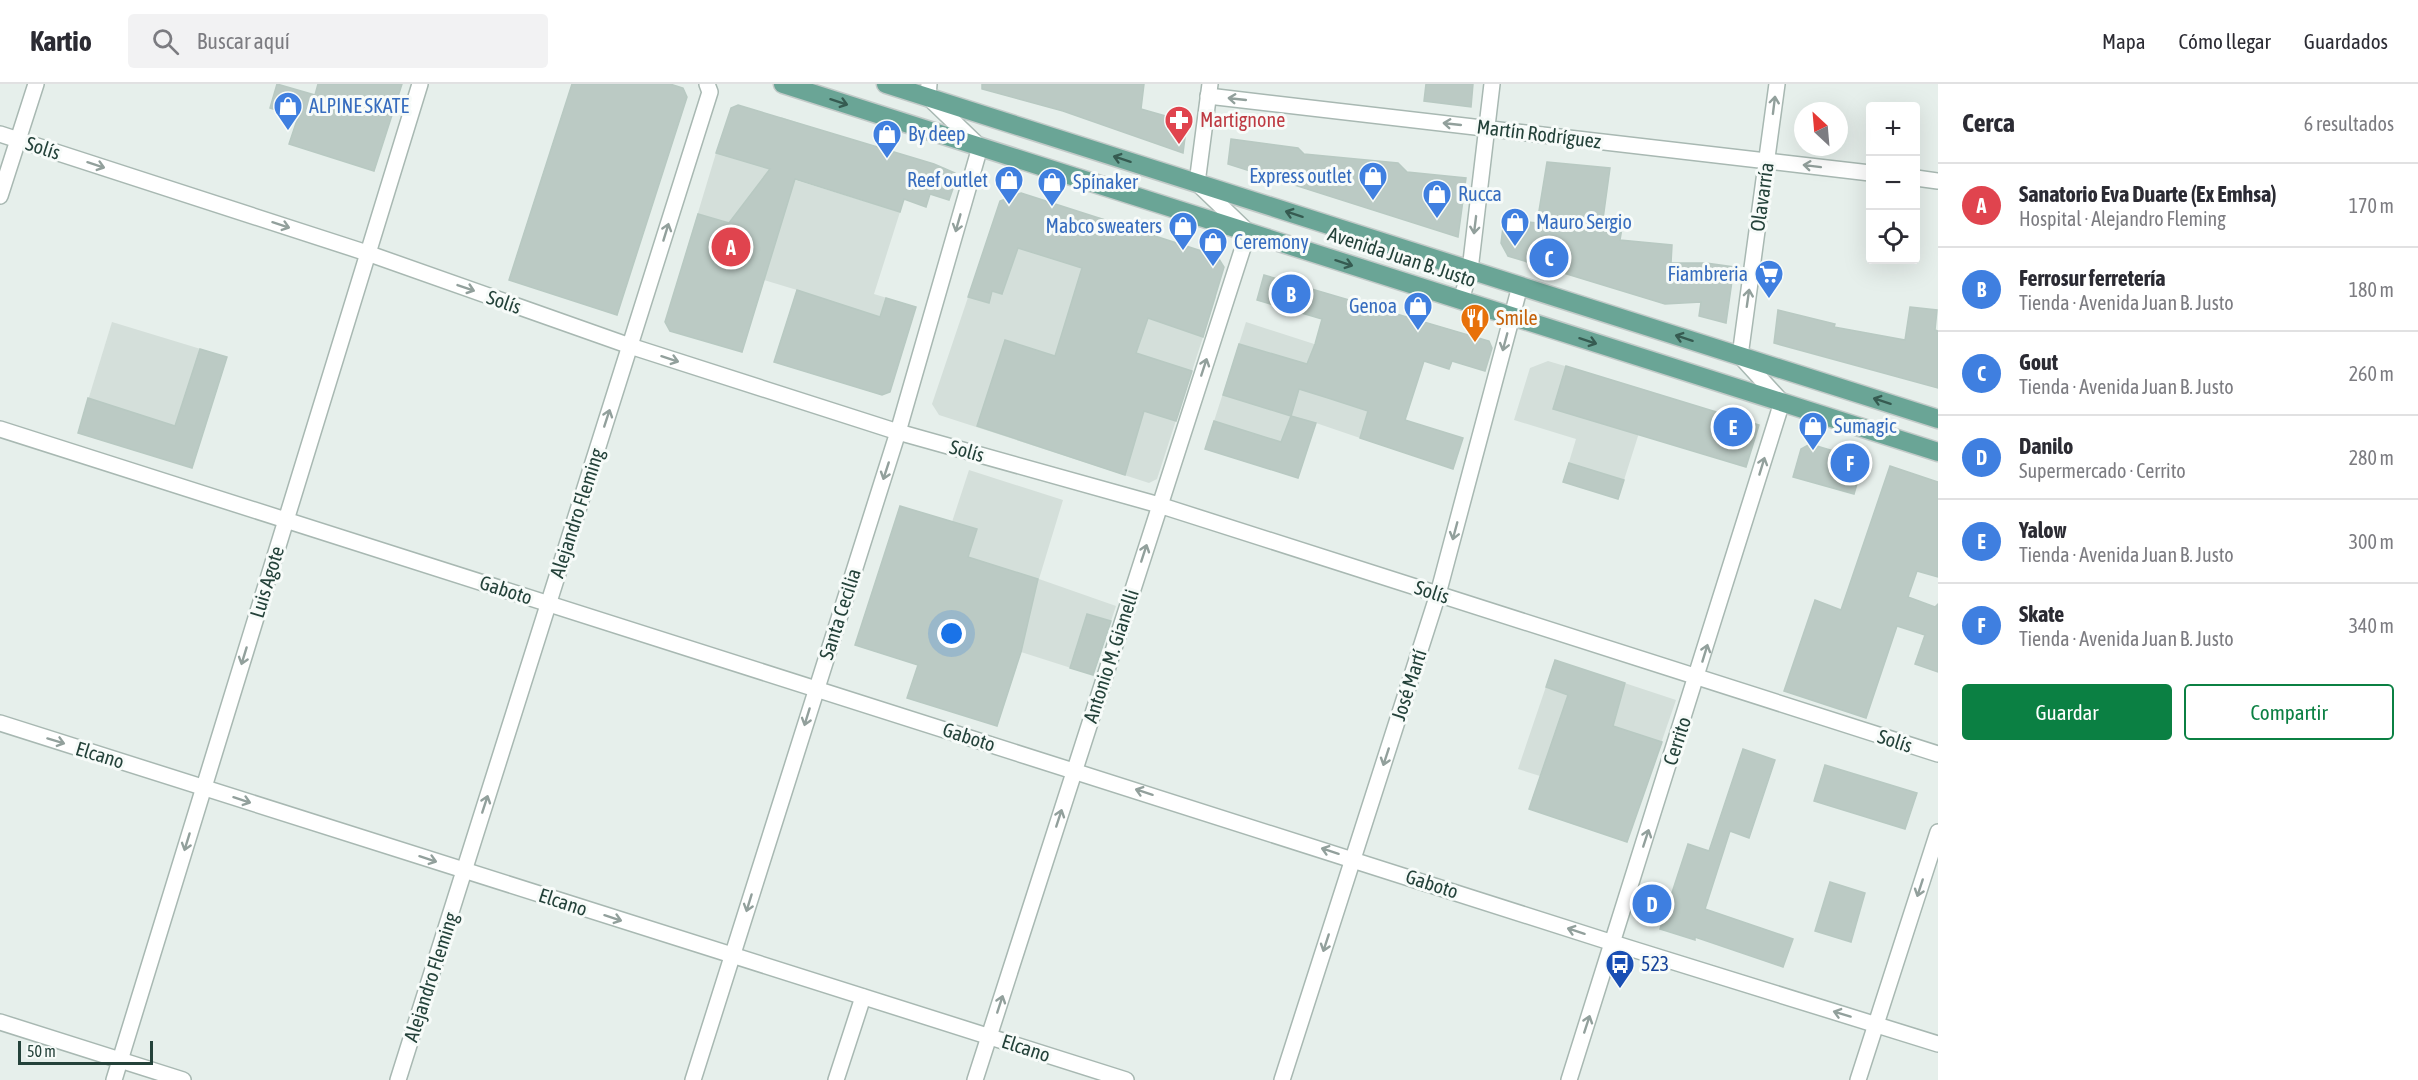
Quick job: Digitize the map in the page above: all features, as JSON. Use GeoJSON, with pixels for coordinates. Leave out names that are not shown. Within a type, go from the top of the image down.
{"type":"FeatureCollection","features":[{"type":"Feature","properties":{"kind":"main road","name":"Avenida Juan B. Justo"},"geometry":{"type":"LineString","coordinates":[[783,84],[1938,452]]}},
{"type":"Feature","properties":{"kind":"main road","name":"Avenida Juan B. Justo"},"geometry":{"type":"LineString","coordinates":[[886,84],[928,91],[1197,183],[1938,419]]}},
{"type":"Feature","properties":{"kind":"street"},"geometry":{"type":"LineString","coordinates":[[0,196],[36,84]]}},
{"type":"Feature","properties":{"kind":"street","name":"Luis Agote"},"geometry":{"type":"LineString","coordinates":[[114,1080],[420,84]]}},
{"type":"Feature","properties":{"kind":"street","name":"Alejandro Fleming"},"geometry":{"type":"LineString","coordinates":[[398,1080],[710,92],[706,84]]}},
{"type":"Feature","properties":{"kind":"street"},"geometry":{"type":"LineString","coordinates":[[1461,300],[1470,270],[1492,84]]}},
{"type":"Feature","properties":{"kind":"street","name":"Olavarría"},"geometry":{"type":"LineString","coordinates":[[1740,356],[1777,84]]}},
{"type":"Feature","properties":{"kind":"street"},"geometry":{"type":"LineString","coordinates":[[1209,90],[1197,183],[1248,232]]}},
{"type":"Feature","properties":{"kind":"street","name":"Martín Rodríguez"},"geometry":{"type":"LineString","coordinates":[[1209,90],[1486,127],[1866,173]]}},
{"type":"Feature","properties":{"kind":"street"},"geometry":{"type":"LineString","coordinates":[[928,91],[980,147]]}},
{"type":"Feature","properties":{"kind":"street","name":"Solís"},"geometry":{"type":"LineString","coordinates":[[0,134],[367,253],[630,346],[898,432],[1159,505],[1938,754]]}},
{"type":"Feature","properties":{"kind":"street","name":"Santa Cecilia"},"geometry":{"type":"LineString","coordinates":[[693,1080],[898,432],[980,147]]}},
{"type":"Feature","properties":{"kind":"street"},"geometry":{"type":"LineString","coordinates":[[1920,179],[1938,181]]}},
{"type":"Feature","properties":{"kind":"street","name":"Antonio M. Gianelli"},"geometry":{"type":"LineString","coordinates":[[975,1080],[1248,232]]}},
{"type":"Feature","properties":{"kind":"street","name":"José Martí"},"geometry":{"type":"LineString","coordinates":[[1282,1080],[1438,594],[1520,286]]}},
{"type":"Feature","properties":{"kind":"street"},"geometry":{"type":"LineString","coordinates":[[1740,356],[1782,402]]}},
{"type":"Feature","properties":{"kind":"street","name":"Cerrito"},"geometry":{"type":"LineString","coordinates":[[1569,1080],[1782,402]]}},
{"type":"Feature","properties":{"kind":"street","name":"Gaboto"},"geometry":{"type":"LineString","coordinates":[[0,429],[1353,858],[1612,943],[1938,1044]]}},
{"type":"Feature","properties":{"kind":"street","name":"Elcano"},"geometry":{"type":"LineString","coordinates":[[0,723],[1126,1080]]}},
{"type":"Feature","properties":{"kind":"street"},"geometry":{"type":"LineString","coordinates":[[1858,1080],[1938,832]]}},
{"type":"Feature","properties":{"kind":"street"},"geometry":{"type":"LineString","coordinates":[[836,1080],[863,997]]}},
{"type":"Feature","properties":{"kind":"street"},"geometry":{"type":"LineString","coordinates":[[0,1022],[183,1080]]}},
{"type":"Feature","properties":{"kind":"shaded area"},"geometry":{"type":"Polygon","coordinates":[[[781,117],[811,127],[795,180],[900,212],[874,294],[916,307],[890,392],[882,395],[774,362],[797,290],[764,280],[742,352],[670,331],[665,322],[716,153],[765,167],[781,117]]]}},
{"type":"Feature","properties":{"kind":"shaded area"},"geometry":{"type":"Polygon","coordinates":[[[1098,217],[1147,232],[1135,272],[1216,297],[1157,479],[1149,483],[939,415],[932,404],[988,238],[1082,268],[1098,217]]]}},
{"type":"Feature","properties":{"kind":"shaded area"},"geometry":{"type":"Polygon","coordinates":[[[112,322],[227,357],[192,468],[78,433],[112,322]]]}},
{"type":"Feature","properties":{"kind":"shaded area"},"geometry":{"type":"Polygon","coordinates":[[[1246,322],[1342,353],[1328,398],[1368,411],[1360,438],[1316,423],[1298,478],[1205,449],[1246,322]]]}},
{"type":"Feature","properties":{"kind":"shaded area"},"geometry":{"type":"Polygon","coordinates":[[[1548,361],[1652,392],[1618,499],[1563,482],[1576,439],[1514,420],[1530,368],[1548,361]]]}},
{"type":"Feature","properties":{"kind":"shaded area"},"geometry":{"type":"Polygon","coordinates":[[[969,470],[1063,500],[1039,579],[1116,606],[1093,675],[1021,652],[997,726],[907,698],[918,665],[855,645],[900,506],[952,522],[969,470]]]}},
{"type":"Feature","properties":{"kind":"shaded area"},"geometry":{"type":"Polygon","coordinates":[[[1555,660],[1676,700],[1627,842],[1529,809],[1540,776],[1518,769],[1555,660]]]}},
{"type":"Feature","properties":{"kind":"building"},"geometry":{"type":"Polygon","coordinates":[[[277,84],[315,95],[318,84],[402,84],[374,171],[289,144],[298,117],[270,108],[277,84]]]}},
{"type":"Feature","properties":{"kind":"building"},"geometry":{"type":"Polygon","coordinates":[[[572,84],[670,84],[683,88],[687,97],[617,315],[509,280],[572,84]]]}},
{"type":"Feature","properties":{"kind":"building"},"geometry":{"type":"Polygon","coordinates":[[[982,84],[1144,84],[1141,109],[1187,122],[1183,153],[1063,111],[982,89],[982,84]]]}},
{"type":"Feature","properties":{"kind":"building"},"geometry":{"type":"Polygon","coordinates":[[[1426,84],[1473,84],[1471,107],[1424,101],[1426,84]]]}},
{"type":"Feature","properties":{"kind":"building"},"geometry":{"type":"Polygon","coordinates":[[[738,105],[934,164],[955,173],[956,180],[949,200],[930,194],[926,207],[904,199],[900,212],[795,179],[742,352],[670,331],[665,322],[698,214],[729,223],[770,169],[716,153],[731,108],[738,105]]]}},
{"type":"Feature","properties":{"kind":"building"},"geometry":{"type":"Polygon","coordinates":[[[1231,139],[1298,148],[1304,154],[1398,163],[1407,172],[1466,178],[1458,237],[1228,164],[1231,139]]]}},
{"type":"Feature","properties":{"kind":"building"},"geometry":{"type":"Polygon","coordinates":[[[1547,162],[1610,168],[1603,219],[1623,222],[1620,240],[1672,245],[1671,263],[1706,263],[1734,267],[1726,323],[1699,316],[1701,302],[1665,304],[1508,256],[1501,243],[1504,219],[1537,223],[1547,162]]]}},
{"type":"Feature","properties":{"kind":"building"},"geometry":{"type":"Polygon","coordinates":[[[1021,193],[1217,256],[1224,267],[1203,337],[1148,318],[1136,353],[1192,371],[1176,421],[1144,411],[1125,475],[977,426],[1005,340],[1055,356],[1082,268],[1018,248],[1002,294],[992,291],[989,303],[968,297],[1000,201],[1021,193]]]}},
{"type":"Feature","properties":{"kind":"building"},"geometry":{"type":"Polygon","coordinates":[[[1264,275],[1489,341],[1492,348],[1485,371],[1452,361],[1449,369],[1424,361],[1405,420],[1463,438],[1453,469],[1360,438],[1368,411],[1328,398],[1299,389],[1291,416],[1223,395],[1239,344],[1307,364],[1315,344],[1322,319],[1257,300],[1264,275]]]}},
{"type":"Feature","properties":{"kind":"building"},"geometry":{"type":"Polygon","coordinates":[[[797,290],[880,317],[886,298],[916,307],[890,392],[882,395],[774,362],[797,290]]]}},
{"type":"Feature","properties":{"kind":"building"},"geometry":{"type":"Polygon","coordinates":[[[1910,307],[1937,310],[1935,330],[1938,331],[1938,388],[1774,343],[1778,310],[1835,324],[1834,327],[1905,340],[1910,307]]]}},
{"type":"Feature","properties":{"kind":"building"},"geometry":{"type":"Polygon","coordinates":[[[200,349],[227,357],[192,468],[78,433],[88,398],[175,426],[200,349]]]}},
{"type":"Feature","properties":{"kind":"building"},"geometry":{"type":"Polygon","coordinates":[[[1566,366],[1759,425],[1746,467],[1553,409],[1566,366]]]}},
{"type":"Feature","properties":{"kind":"building"},"geometry":{"type":"Polygon","coordinates":[[[1291,416],[1316,423],[1298,478],[1205,449],[1214,421],[1281,442],[1291,416]]]}},
{"type":"Feature","properties":{"kind":"building"},"geometry":{"type":"Polygon","coordinates":[[[1810,444],[1864,460],[1854,494],[1793,477],[1801,449],[1810,444]]]}},
{"type":"Feature","properties":{"kind":"building"},"geometry":{"type":"Polygon","coordinates":[[[1569,463],[1624,480],[1618,499],[1563,482],[1569,463]]]}},
{"type":"Feature","properties":{"kind":"building"},"geometry":{"type":"Polygon","coordinates":[[[1890,466],[1938,482],[1938,577],[1917,571],[1908,597],[1935,607],[1938,604],[1938,672],[1915,664],[1925,635],[1897,626],[1866,718],[1784,691],[1815,600],[1841,610],[1890,466]]]}},
{"type":"Feature","properties":{"kind":"building"},"geometry":{"type":"Polygon","coordinates":[[[900,506],[977,529],[968,557],[1038,579],[1021,652],[997,726],[907,698],[918,665],[855,645],[900,506]]]}},
{"type":"Feature","properties":{"kind":"building"},"geometry":{"type":"Polygon","coordinates":[[[1087,614],[1111,621],[1093,675],[1070,668],[1087,614]]]}},
{"type":"Feature","properties":{"kind":"building"},"geometry":{"type":"Polygon","coordinates":[[[1555,660],[1625,683],[1613,726],[1662,742],[1627,842],[1529,809],[1568,695],[1546,687],[1555,660]]]}},
{"type":"Feature","properties":{"kind":"building"},"geometry":{"type":"Polygon","coordinates":[[[1743,749],[1775,760],[1749,838],[1730,831],[1705,909],[1793,939],[1783,967],[1695,937],[1695,940],[1660,929],[1688,844],[1709,851],[1743,749]]]}},
{"type":"Feature","properties":{"kind":"building"},"geometry":{"type":"Polygon","coordinates":[[[1825,765],[1917,793],[1905,829],[1814,801],[1825,765]]]}},
{"type":"Feature","properties":{"kind":"building"},"geometry":{"type":"Polygon","coordinates":[[[1830,882],[1865,893],[1851,942],[1815,931],[1830,882]]]}},
{"type":"Feature","properties":{"kind":"place","name":"ALPINE SKATE"},"geometry":{"type":"Point","coordinates":[288,132]}},
{"type":"Feature","properties":{"kind":"place","name":"Martignone"},"geometry":{"type":"Point","coordinates":[1179,146]}},
{"type":"Feature","properties":{"kind":"place","name":"By deep"},"geometry":{"type":"Point","coordinates":[887,160]}},
{"type":"Feature","properties":{"kind":"place","name":"Express outlet"},"geometry":{"type":"Point","coordinates":[1373,202]}},
{"type":"Feature","properties":{"kind":"place","name":"Reef outlet"},"geometry":{"type":"Point","coordinates":[1009,206]}},
{"type":"Feature","properties":{"kind":"place","name":"Spínaker"},"geometry":{"type":"Point","coordinates":[1052,208]}},
{"type":"Feature","properties":{"kind":"place","name":"Rucca"},"geometry":{"type":"Point","coordinates":[1437,220]}},
{"type":"Feature","properties":{"kind":"place","name":"Sanatorio Eva Duarte (Ex Emhsa)"},"geometry":{"type":"Point","coordinates":[731,247]}},
{"type":"Feature","properties":{"kind":"place","name":"Mauro Sergio"},"geometry":{"type":"Point","coordinates":[1515,248]}},
{"type":"Feature","properties":{"kind":"place","name":"Mabco sweaters"},"geometry":{"type":"Point","coordinates":[1183,252]}},
{"type":"Feature","properties":{"kind":"place","name":"Gout"},"geometry":{"type":"Point","coordinates":[1549,258]}},
{"type":"Feature","properties":{"kind":"place","name":"Ceremony"},"geometry":{"type":"Point","coordinates":[1213,268]}},
{"type":"Feature","properties":{"kind":"place","name":"Ferrosur ferretería"},"geometry":{"type":"Point","coordinates":[1291,294]}},
{"type":"Feature","properties":{"kind":"place","name":"Fiambreria"},"geometry":{"type":"Point","coordinates":[1769,300]}},
{"type":"Feature","properties":{"kind":"place","name":"Genoa"},"geometry":{"type":"Point","coordinates":[1418,332]}},
{"type":"Feature","properties":{"kind":"place","name":"Smile"},"geometry":{"type":"Point","coordinates":[1475,344]}},
{"type":"Feature","properties":{"kind":"place","name":"Yalow"},"geometry":{"type":"Point","coordinates":[1733,427]}},
{"type":"Feature","properties":{"kind":"place","name":"Sumagic"},"geometry":{"type":"Point","coordinates":[1813,452]}},
{"type":"Feature","properties":{"kind":"place","name":"Skate"},"geometry":{"type":"Point","coordinates":[1850,463]}},
{"type":"Feature","properties":{"kind":"place","name":"Danilo"},"geometry":{"type":"Point","coordinates":[1652,904]}},
{"type":"Feature","properties":{"kind":"place","name":"523"},"geometry":{"type":"Point","coordinates":[1620,990]}}]}
